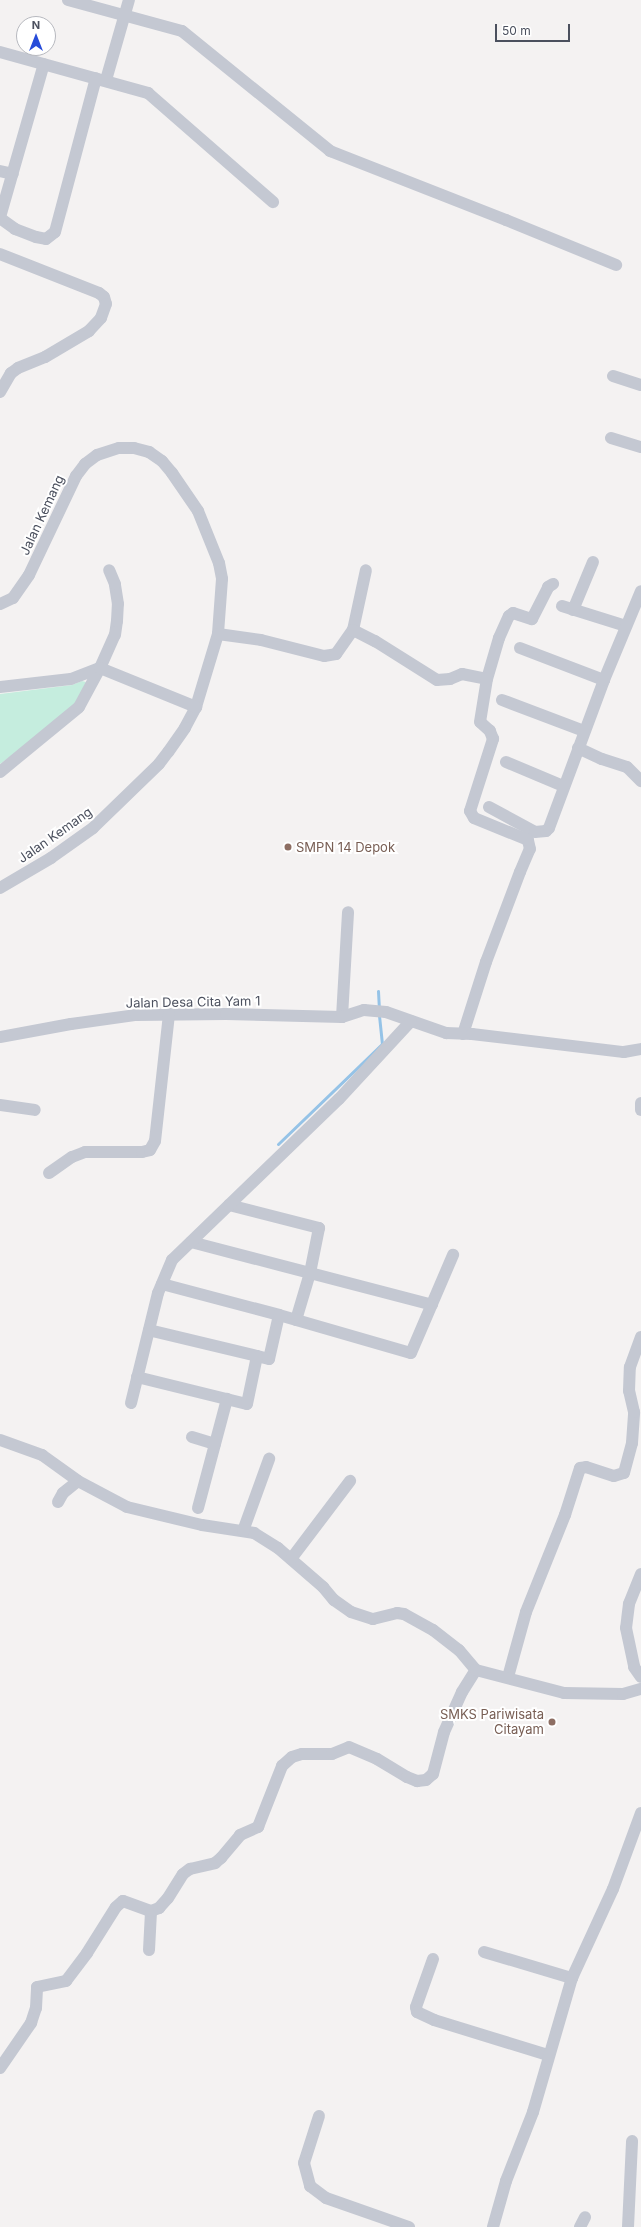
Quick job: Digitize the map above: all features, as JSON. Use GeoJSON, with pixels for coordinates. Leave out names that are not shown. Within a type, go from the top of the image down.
{"type":"FeatureCollection","features":[{"type":"Feature","properties":{"kind":"street"},"geometry":{"type":"LineString","coordinates":[[68,0],[182,31],[330,151],[616,265]]}},
{"type":"Feature","properties":{"kind":"street"},"geometry":{"type":"LineString","coordinates":[[44,64],[0,218],[15,229],[46,239],[55,232],[101,79],[129,0]]}},
{"type":"Feature","properties":{"kind":"street"},"geometry":{"type":"LineString","coordinates":[[0,52],[101,79],[152,95],[273,202]]}},
{"type":"Feature","properties":{"kind":"street"},"geometry":{"type":"LineString","coordinates":[[0,170],[13,174]]}},
{"type":"Feature","properties":{"kind":"street"},"geometry":{"type":"LineString","coordinates":[[0,254],[99,293],[104,297],[106,304],[101,318],[89,331],[46,357],[18,368],[11,373],[0,392]]}},
{"type":"Feature","properties":{"kind":"street"},"geometry":{"type":"LineString","coordinates":[[613,376],[641,385]]}},
{"type":"Feature","properties":{"kind":"street"},"geometry":{"type":"LineString","coordinates":[[611,438],[641,448]]}},
{"type":"Feature","properties":{"kind":"street","name":"Jalan Kemang"},"geometry":{"type":"LineString","coordinates":[[0,604],[13,598],[29,575],[76,476],[85,464],[96,455],[108,450],[134,448],[149,452],[162,461],[198,511],[219,563],[222,580],[218,634],[196,707],[185,728],[159,764],[100,822],[51,858],[0,888]]}},
{"type":"Feature","properties":{"kind":"street"},"geometry":{"type":"LineString","coordinates":[[593,562],[568,608],[626,626]]}},
{"type":"Feature","properties":{"kind":"street"},"geometry":{"type":"LineString","coordinates":[[0,772],[79,707],[100,668],[114,635],[118,604],[115,584],[109,570]]}},
{"type":"Feature","properties":{"kind":"street"},"geometry":{"type":"LineString","coordinates":[[218,634],[261,640],[324,656],[336,654],[353,630],[366,570]]}},
{"type":"Feature","properties":{"kind":"street"},"geometry":{"type":"LineString","coordinates":[[463,1034],[486,962],[530,849],[528,840],[474,818],[470,811],[493,739],[490,731],[480,722],[487,679],[499,638],[509,616],[513,613],[532,619],[548,587],[553,584]]}},
{"type":"Feature","properties":{"kind":"street"},"geometry":{"type":"LineString","coordinates":[[489,807],[535,832],[546,831],[552,820],[563,786],[604,680],[641,591]]}},
{"type":"Feature","properties":{"kind":"street"},"geometry":{"type":"LineString","coordinates":[[353,630],[375,640],[437,680],[450,679],[462,674],[487,679]]}},
{"type":"Feature","properties":{"kind":"street"},"geometry":{"type":"LineString","coordinates":[[520,648],[604,680]]}},
{"type":"Feature","properties":{"kind":"street"},"geometry":{"type":"LineString","coordinates":[[0,687],[72,679],[100,668],[196,707]]}},
{"type":"Feature","properties":{"kind":"street"},"geometry":{"type":"LineString","coordinates":[[502,700],[584,731]]}},
{"type":"Feature","properties":{"kind":"street"},"geometry":{"type":"LineString","coordinates":[[578,748],[602,759],[627,767],[641,781]]}},
{"type":"Feature","properties":{"kind":"street"},"geometry":{"type":"LineString","coordinates":[[506,762],[563,786]]}},
{"type":"Feature","properties":{"kind":"street"},"geometry":{"type":"LineString","coordinates":[[342,1017],[348,912]]}},
{"type":"Feature","properties":{"kind":"street","name":"Jalan Desa Cita Yam 1"},"geometry":{"type":"LineString","coordinates":[[0,1037],[71,1024],[136,1016],[169,1014],[342,1017],[364,1010],[386,1012],[412,1022]]}},
{"type":"Feature","properties":{"kind":"street"},"geometry":{"type":"LineString","coordinates":[[50,1173],[72,1157],[86,1152],[142,1152],[150,1150],[155,1141],[169,1014]]}},
{"type":"Feature","properties":{"kind":"street"},"geometry":{"type":"LineString","coordinates":[[131,1403],[162,1284],[172,1260],[339,1099],[412,1022],[440,1032],[624,1052],[641,1050]]}},
{"type":"Feature","properties":{"kind":"street"},"geometry":{"type":"LineString","coordinates":[[641,1103],[641,1110]]}},
{"type":"Feature","properties":{"kind":"street"},"geometry":{"type":"LineString","coordinates":[[0,1106],[35,1110]]}},
{"type":"Feature","properties":{"kind":"street"},"geometry":{"type":"LineString","coordinates":[[229,1205],[319,1228],[310,1274],[296,1320]]}},
{"type":"Feature","properties":{"kind":"street"},"geometry":{"type":"LineString","coordinates":[[191,1242],[432,1305]]}},
{"type":"Feature","properties":{"kind":"street"},"geometry":{"type":"LineString","coordinates":[[162,1284],[279,1315],[411,1353],[453,1255]]}},
{"type":"Feature","properties":{"kind":"street"},"geometry":{"type":"LineString","coordinates":[[149,1330],[269,1359],[279,1315]]}},
{"type":"Feature","properties":{"kind":"street"},"geometry":{"type":"LineString","coordinates":[[508,1677],[526,1612],[565,1515],[580,1468],[586,1467],[614,1476],[623,1475],[636,1444],[634,1412],[629,1391],[630,1367],[641,1337]]}},
{"type":"Feature","properties":{"kind":"street"},"geometry":{"type":"LineString","coordinates":[[137,1377],[247,1404],[257,1356]]}},
{"type":"Feature","properties":{"kind":"street"},"geometry":{"type":"LineString","coordinates":[[198,1508],[227,1399]]}},
{"type":"Feature","properties":{"kind":"street"},"geometry":{"type":"LineString","coordinates":[[192,1437],[215,1444]]}},
{"type":"Feature","properties":{"kind":"street"},"geometry":{"type":"LineString","coordinates":[[0,1440],[42,1455],[78,1481],[127,1507],[202,1525],[254,1533],[267,1540],[291,1559],[323,1586],[334,1600],[351,1612],[373,1619],[397,1613],[404,1614],[433,1630],[458,1650],[476,1670],[508,1677],[530,1685],[564,1693],[623,1694],[641,1689]]}},
{"type":"Feature","properties":{"kind":"street"},"geometry":{"type":"LineString","coordinates":[[243,1531],[269,1459]]}},
{"type":"Feature","properties":{"kind":"street"},"geometry":{"type":"LineString","coordinates":[[58,1502],[63,1493],[78,1481]]}},
{"type":"Feature","properties":{"kind":"street"},"geometry":{"type":"LineString","coordinates":[[291,1559],[350,1481]]}},
{"type":"Feature","properties":{"kind":"street"},"geometry":{"type":"LineString","coordinates":[[641,1574],[630,1598],[626,1628],[634,1667],[641,1677]]}},
{"type":"Feature","properties":{"kind":"street"},"geometry":{"type":"LineString","coordinates":[[0,2068],[31,2023],[36,2008],[37,1987],[66,1981],[87,1953],[116,1907],[123,1901],[151,1911],[159,1908],[168,1898],[183,1874],[190,1869],[215,1863],[222,1858],[240,1835],[258,1827],[282,1766],[292,1757],[302,1754],[332,1754],[349,1747],[377,1759],[412,1779],[421,1781],[430,1777],[435,1767],[441,1741],[449,1722],[462,1692],[476,1670]]}},
{"type":"Feature","properties":{"kind":"street"},"geometry":{"type":"LineString","coordinates":[[492,2227],[506,2181],[533,2112],[548,2055],[572,1978],[613,1889],[641,1813]]}},
{"type":"Feature","properties":{"kind":"street"},"geometry":{"type":"LineString","coordinates":[[149,1950],[151,1911]]}},
{"type":"Feature","properties":{"kind":"street"},"geometry":{"type":"LineString","coordinates":[[484,1952],[572,1978]]}},
{"type":"Feature","properties":{"kind":"street"},"geometry":{"type":"LineString","coordinates":[[433,1960],[416,2007],[417,2012],[434,2020],[548,2055]]}},
{"type":"Feature","properties":{"kind":"street"},"geometry":{"type":"LineString","coordinates":[[319,2116],[304,2164],[310,2186],[326,2198],[409,2227]]}},
{"type":"Feature","properties":{"kind":"street"},"geometry":{"type":"LineString","coordinates":[[628,2227],[632,2141]]}},
{"type":"Feature","properties":{"kind":"green space"},"geometry":{"type":"Polygon","coordinates":[[[82,681],[86,682],[75,709],[0,764],[0,694],[72,685],[82,681]]]}},
{"type":"Feature","properties":{"kind":"waterway"},"geometry":{"type":"LineString","coordinates":[[378,991],[379,1008]]}},
{"type":"Feature","properties":{"kind":"waterway"},"geometry":{"type":"LineString","coordinates":[[278,1144],[382,1044],[379,1014]]}},
{"type":"Feature","properties":{"kind":"place","name":"SMPN 14 Depok"},"geometry":{"type":"Point","coordinates":[288,847]}},
{"type":"Feature","properties":{"kind":"place","name":"SMKS Pariwisata Citayam"},"geometry":{"type":"Point","coordinates":[552,1722]}}]}
